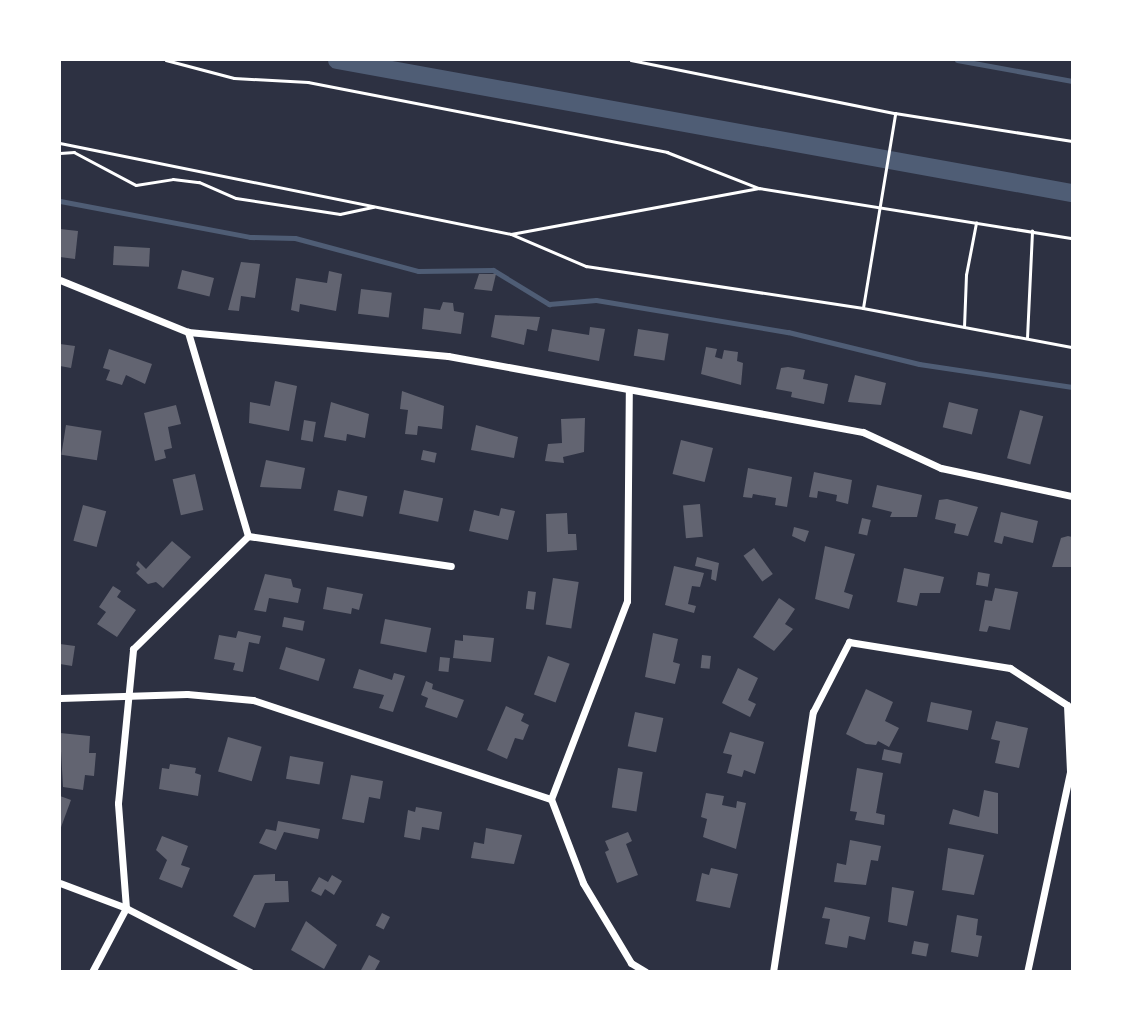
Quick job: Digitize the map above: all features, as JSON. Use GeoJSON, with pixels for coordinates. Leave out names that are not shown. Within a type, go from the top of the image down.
{"type":"FeatureCollection","features":[{"type":"Feature","properties":{"kind":"street"},"geometry":{"type":"LineString","coordinates":[[60,280],[188,332],[448,356],[629,392],[863,432],[941,468],[1073,496]]}},
{"type":"Feature","properties":{"kind":"street"},"geometry":{"type":"LineString","coordinates":[[188,332],[248,536]]}},
{"type":"Feature","properties":{"kind":"street"},"geometry":{"type":"LineString","coordinates":[[629,392],[627,601],[551,799],[583,883],[631,963],[646,971]]}},
{"type":"Feature","properties":{"kind":"street"},"geometry":{"type":"LineString","coordinates":[[248,536],[451,566]]}},
{"type":"Feature","properties":{"kind":"street"},"geometry":{"type":"LineString","coordinates":[[92,971],[125,908],[118,803],[133,649],[248,536]]}},
{"type":"Feature","properties":{"kind":"street"},"geometry":{"type":"LineString","coordinates":[[772,971],[813,712],[849,642],[1010,668],[1067,705],[1070,772],[1027,971]]}},
{"type":"Feature","properties":{"kind":"street"},"geometry":{"type":"LineString","coordinates":[[60,698],[128,698],[187,694],[253,700],[551,799]]}},
{"type":"Feature","properties":{"kind":"street"},"geometry":{"type":"LineString","coordinates":[[60,883],[125,908],[250,971]]}},
{"type":"Feature","properties":{"kind":"path"},"geometry":{"type":"LineString","coordinates":[[166,60],[234,78],[309,82],[667,152],[759,188],[1073,238]]}},
{"type":"Feature","properties":{"kind":"path"},"geometry":{"type":"LineString","coordinates":[[631,60],[895,113],[1073,141]]}},
{"type":"Feature","properties":{"kind":"path"},"geometry":{"type":"LineString","coordinates":[[863,307],[895,113]]}},
{"type":"Feature","properties":{"kind":"path"},"geometry":{"type":"LineString","coordinates":[[60,143],[511,234],[586,265],[863,307],[1073,347]]}},
{"type":"Feature","properties":{"kind":"path"},"geometry":{"type":"LineString","coordinates":[[60,153],[75,152],[136,185],[173,179],[199,182],[236,198],[340,214],[373,207]]}},
{"type":"Feature","properties":{"kind":"path"},"geometry":{"type":"LineString","coordinates":[[511,234],[759,188]]}},
{"type":"Feature","properties":{"kind":"path"},"geometry":{"type":"LineString","coordinates":[[964,327],[966,275],[976,223]]}},
{"type":"Feature","properties":{"kind":"path"},"geometry":{"type":"LineString","coordinates":[[1027,338],[1032,231]]}},
{"type":"Feature","properties":{"kind":"building"},"geometry":{"type":"Polygon","coordinates":[[[60,229],[78,231],[75,259],[60,257],[60,229]]]}},
{"type":"Feature","properties":{"kind":"building"},"geometry":{"type":"Polygon","coordinates":[[[114,246],[150,248],[149,267],[113,265],[114,246]]]}},
{"type":"Feature","properties":{"kind":"building"},"geometry":{"type":"Polygon","coordinates":[[[241,262],[260,264],[255,298],[241,296],[239,311],[228,310],[241,262]]]}},
{"type":"Feature","properties":{"kind":"building"},"geometry":{"type":"Polygon","coordinates":[[[182,270],[214,278],[209,296],[177,288],[182,270]]]}},
{"type":"Feature","properties":{"kind":"building"},"geometry":{"type":"Polygon","coordinates":[[[329,271],[342,274],[336,311],[300,304],[299,312],[291,310],[296,278],[327,283],[329,271]]]}},
{"type":"Feature","properties":{"kind":"building"},"geometry":{"type":"Polygon","coordinates":[[[479,274],[496,274],[492,291],[474,289],[479,274]]]}},
{"type":"Feature","properties":{"kind":"building"},"geometry":{"type":"Polygon","coordinates":[[[361,289],[392,293],[389,318],[358,314],[361,289]]]}},
{"type":"Feature","properties":{"kind":"building"},"geometry":{"type":"Polygon","coordinates":[[[443,302],[453,303],[454,311],[464,313],[461,334],[422,329],[424,308],[440,310],[443,302]]]}},
{"type":"Feature","properties":{"kind":"building"},"geometry":{"type":"Polygon","coordinates":[[[495,315],[540,317],[537,331],[527,329],[524,345],[491,337],[495,315]]]}},
{"type":"Feature","properties":{"kind":"building"},"geometry":{"type":"Polygon","coordinates":[[[590,327],[605,329],[599,361],[548,351],[552,329],[589,335],[590,327]]]}},
{"type":"Feature","properties":{"kind":"building"},"geometry":{"type":"Polygon","coordinates":[[[638,329],[669,334],[664,361],[634,356],[638,329]]]}},
{"type":"Feature","properties":{"kind":"building"},"geometry":{"type":"Polygon","coordinates":[[[60,344],[75,346],[71,368],[60,366],[60,344]]]}},
{"type":"Feature","properties":{"kind":"building"},"geometry":{"type":"Polygon","coordinates":[[[706,347],[717,349],[715,357],[722,359],[724,350],[738,352],[737,361],[743,363],[741,385],[701,374],[706,347]]]}},
{"type":"Feature","properties":{"kind":"building"},"geometry":{"type":"Polygon","coordinates":[[[109,349],[152,364],[145,384],[126,375],[122,385],[106,380],[110,370],[103,368],[109,349]]]}},
{"type":"Feature","properties":{"kind":"building"},"geometry":{"type":"Polygon","coordinates":[[[781,368],[805,370],[803,379],[828,384],[824,404],[791,397],[792,392],[776,389],[781,368]]]}},
{"type":"Feature","properties":{"kind":"building"},"geometry":{"type":"Polygon","coordinates":[[[855,375],[886,383],[881,405],[848,402],[855,375]]]}},
{"type":"Feature","properties":{"kind":"building"},"geometry":{"type":"Polygon","coordinates":[[[275,381],[297,386],[289,431],[249,423],[250,402],[270,406],[275,381]]]}},
{"type":"Feature","properties":{"kind":"building"},"geometry":{"type":"Polygon","coordinates":[[[402,391],[444,406],[442,429],[418,426],[417,435],[405,434],[408,410],[400,409],[402,391]]]}},
{"type":"Feature","properties":{"kind":"building"},"geometry":{"type":"Polygon","coordinates":[[[331,402],[369,414],[365,438],[347,434],[346,441],[324,437],[331,402]]]}},
{"type":"Feature","properties":{"kind":"building"},"geometry":{"type":"Polygon","coordinates":[[[949,402],[978,409],[972,434],[943,427],[949,402]]]}},
{"type":"Feature","properties":{"kind":"building"},"geometry":{"type":"Polygon","coordinates":[[[176,405],[181,424],[168,427],[172,448],[164,450],[166,458],[155,461],[144,413],[176,405]]]}},
{"type":"Feature","properties":{"kind":"building"},"geometry":{"type":"Polygon","coordinates":[[[1020,410],[1043,416],[1030,465],[1007,458],[1020,410]]]}},
{"type":"Feature","properties":{"kind":"building"},"geometry":{"type":"Polygon","coordinates":[[[585,418],[584,452],[563,457],[564,463],[545,461],[548,444],[562,443],[561,419],[585,418]]]}},
{"type":"Feature","properties":{"kind":"building"},"geometry":{"type":"Polygon","coordinates":[[[304,420],[316,422],[313,442],[301,440],[304,420]]]}},
{"type":"Feature","properties":{"kind":"building"},"geometry":{"type":"Polygon","coordinates":[[[66,425],[102,431],[97,460],[61,455],[66,425]]]}},
{"type":"Feature","properties":{"kind":"building"},"geometry":{"type":"Polygon","coordinates":[[[476,425],[518,437],[514,458],[471,450],[476,425]]]}},
{"type":"Feature","properties":{"kind":"building"},"geometry":{"type":"Polygon","coordinates":[[[681,440],[713,448],[705,482],[673,474],[681,440]]]}},
{"type":"Feature","properties":{"kind":"building"},"geometry":{"type":"Polygon","coordinates":[[[423,450],[437,453],[435,463],[421,460],[423,450]]]}},
{"type":"Feature","properties":{"kind":"building"},"geometry":{"type":"Polygon","coordinates":[[[266,460],[305,468],[301,489],[260,487],[266,460]]]}},
{"type":"Feature","properties":{"kind":"building"},"geometry":{"type":"Polygon","coordinates":[[[748,468],[792,477],[787,507],[775,505],[776,498],[753,494],[752,498],[743,497],[748,468]]]}},
{"type":"Feature","properties":{"kind":"building"},"geometry":{"type":"Polygon","coordinates":[[[814,472],[852,480],[848,504],[836,501],[837,495],[818,491],[817,498],[809,497],[814,472]]]}},
{"type":"Feature","properties":{"kind":"building"},"geometry":{"type":"Polygon","coordinates":[[[195,474],[203,510],[181,515],[173,479],[195,474]]]}},
{"type":"Feature","properties":{"kind":"building"},"geometry":{"type":"Polygon","coordinates":[[[877,485],[922,495],[917,517],[890,517],[892,512],[872,507],[877,485]]]}},
{"type":"Feature","properties":{"kind":"building"},"geometry":{"type":"Polygon","coordinates":[[[338,490],[367,496],[363,517],[334,511],[338,490]]]}},
{"type":"Feature","properties":{"kind":"building"},"geometry":{"type":"Polygon","coordinates":[[[404,490],[443,498],[438,522],[399,513],[404,490]]]}},
{"type":"Feature","properties":{"kind":"building"},"geometry":{"type":"Polygon","coordinates":[[[947,499],[978,507],[968,536],[954,533],[956,524],[935,519],[939,500],[947,499]]]}},
{"type":"Feature","properties":{"kind":"building"},"geometry":{"type":"Polygon","coordinates":[[[700,504],[703,537],[686,538],[683,505],[700,504]]]}},
{"type":"Feature","properties":{"kind":"building"},"geometry":{"type":"Polygon","coordinates":[[[83,505],[106,511],[97,547],[73,541],[83,505]]]}},
{"type":"Feature","properties":{"kind":"building"},"geometry":{"type":"Polygon","coordinates":[[[501,508],[515,511],[508,540],[469,531],[474,510],[499,516],[501,508]]]}},
{"type":"Feature","properties":{"kind":"building"},"geometry":{"type":"Polygon","coordinates":[[[1001,512],[1038,521],[1033,543],[1004,536],[1002,544],[994,542],[1001,512]]]}},
{"type":"Feature","properties":{"kind":"building"},"geometry":{"type":"Polygon","coordinates":[[[567,513],[568,534],[576,534],[577,550],[547,552],[546,514],[567,513]]]}},
{"type":"Feature","properties":{"kind":"building"},"geometry":{"type":"Polygon","coordinates":[[[862,518],[871,520],[867,536],[858,534],[862,518]]]}},
{"type":"Feature","properties":{"kind":"building"},"geometry":{"type":"Polygon","coordinates":[[[794,527],[809,531],[805,542],[792,536],[794,527]]]}},
{"type":"Feature","properties":{"kind":"building"},"geometry":{"type":"Polygon","coordinates":[[[1072,537],[1072,567],[1052,567],[1061,538],[1072,537]]]}},
{"type":"Feature","properties":{"kind":"building"},"geometry":{"type":"Polygon","coordinates":[[[172,541],[191,557],[163,588],[156,582],[148,584],[136,573],[140,569],[136,565],[138,561],[146,569],[172,541]]]}},
{"type":"Feature","properties":{"kind":"building"},"geometry":{"type":"Polygon","coordinates":[[[825,546],[855,554],[844,592],[853,595],[849,609],[815,599],[825,546]]]}},
{"type":"Feature","properties":{"kind":"building"},"geometry":{"type":"Polygon","coordinates":[[[754,548],[773,574],[762,582],[743,556],[754,548]]]}},
{"type":"Feature","properties":{"kind":"building"},"geometry":{"type":"Polygon","coordinates":[[[697,557],[719,563],[716,581],[711,579],[712,570],[695,566],[697,557]]]}},
{"type":"Feature","properties":{"kind":"building"},"geometry":{"type":"Polygon","coordinates":[[[674,566],[704,573],[700,587],[692,586],[688,604],[696,606],[694,613],[665,605],[674,566]]]}},
{"type":"Feature","properties":{"kind":"building"},"geometry":{"type":"Polygon","coordinates":[[[904,568],[944,577],[940,593],[920,593],[917,606],[897,602],[904,568]]]}},
{"type":"Feature","properties":{"kind":"building"},"geometry":{"type":"Polygon","coordinates":[[[978,572],[990,574],[988,587],[976,585],[978,572]]]}},
{"type":"Feature","properties":{"kind":"building"},"geometry":{"type":"Polygon","coordinates":[[[265,574],[291,579],[293,587],[301,589],[298,603],[269,598],[266,612],[254,610],[265,574]]]}},
{"type":"Feature","properties":{"kind":"building"},"geometry":{"type":"Polygon","coordinates":[[[553,578],[579,582],[571,628],[546,624],[553,578]]]}},
{"type":"Feature","properties":{"kind":"building"},"geometry":{"type":"Polygon","coordinates":[[[113,586],[121,591],[117,597],[136,610],[117,637],[97,624],[106,612],[99,607],[113,586]]]}},
{"type":"Feature","properties":{"kind":"building"},"geometry":{"type":"Polygon","coordinates":[[[327,587],[363,594],[359,610],[352,608],[351,614],[323,609],[327,587]]]}},
{"type":"Feature","properties":{"kind":"building"},"geometry":{"type":"Polygon","coordinates":[[[995,588],[1018,592],[1010,630],[989,626],[987,632],[979,631],[985,600],[992,601],[995,588]]]}},
{"type":"Feature","properties":{"kind":"building"},"geometry":{"type":"Polygon","coordinates":[[[528,591],[536,592],[534,610],[526,609],[528,591]]]}},
{"type":"Feature","properties":{"kind":"building"},"geometry":{"type":"Polygon","coordinates":[[[779,598],[795,609],[785,624],[793,629],[774,651],[753,637],[779,598]]]}},
{"type":"Feature","properties":{"kind":"building"},"geometry":{"type":"Polygon","coordinates":[[[284,617],[305,621],[303,631],[282,627],[284,617]]]}},
{"type":"Feature","properties":{"kind":"building"},"geometry":{"type":"Polygon","coordinates":[[[385,619],[431,628],[426,653],[380,644],[385,619]]]}},
{"type":"Feature","properties":{"kind":"building"},"geometry":{"type":"Polygon","coordinates":[[[238,631],[261,636],[259,644],[249,642],[243,672],[233,670],[235,663],[214,659],[219,635],[236,638],[238,631]]]}},
{"type":"Feature","properties":{"kind":"building"},"geometry":{"type":"Polygon","coordinates":[[[653,633],[678,639],[673,662],[680,664],[675,684],[645,677],[653,633]]]}},
{"type":"Feature","properties":{"kind":"building"},"geometry":{"type":"Polygon","coordinates":[[[463,635],[494,638],[491,662],[453,658],[455,640],[463,641],[463,635]]]}},
{"type":"Feature","properties":{"kind":"building"},"geometry":{"type":"Polygon","coordinates":[[[60,644],[75,646],[72,666],[60,664],[60,644]]]}},
{"type":"Feature","properties":{"kind":"building"},"geometry":{"type":"Polygon","coordinates":[[[286,647],[325,659],[318,681],[279,669],[286,647]]]}},
{"type":"Feature","properties":{"kind":"building"},"geometry":{"type":"Polygon","coordinates":[[[702,655],[711,656],[710,669],[701,668],[702,655]]]}},
{"type":"Feature","properties":{"kind":"building"},"geometry":{"type":"Polygon","coordinates":[[[548,656],[570,664],[556,702],[534,695],[548,656]]]}},
{"type":"Feature","properties":{"kind":"building"},"geometry":{"type":"Polygon","coordinates":[[[440,657],[450,658],[448,672],[439,671],[440,657]]]}},
{"type":"Feature","properties":{"kind":"building"},"geometry":{"type":"Polygon","coordinates":[[[738,668],[758,678],[748,700],[756,704],[750,717],[722,703],[738,668]]]}},
{"type":"Feature","properties":{"kind":"building"},"geometry":{"type":"Polygon","coordinates":[[[359,669],[392,680],[394,673],[405,676],[393,712],[379,708],[384,695],[353,688],[359,669]]]}},
{"type":"Feature","properties":{"kind":"building"},"geometry":{"type":"Polygon","coordinates":[[[426,681],[433,684],[432,689],[464,700],[457,718],[425,707],[428,698],[421,695],[426,681]]]}},
{"type":"Feature","properties":{"kind":"building"},"geometry":{"type":"Polygon","coordinates":[[[866,689],[893,702],[885,721],[899,728],[889,747],[878,741],[876,745],[866,744],[846,734],[866,689]]]}},
{"type":"Feature","properties":{"kind":"building"},"geometry":{"type":"Polygon","coordinates":[[[931,702],[972,711],[968,730],[927,722],[931,702]]]}},
{"type":"Feature","properties":{"kind":"building"},"geometry":{"type":"Polygon","coordinates":[[[506,706],[524,714],[521,721],[529,725],[523,740],[515,738],[507,759],[487,750],[506,706]]]}},
{"type":"Feature","properties":{"kind":"building"},"geometry":{"type":"Polygon","coordinates":[[[635,712],[663,718],[656,752],[628,746],[635,712]]]}},
{"type":"Feature","properties":{"kind":"building"},"geometry":{"type":"Polygon","coordinates":[[[996,721],[1028,728],[1019,768],[995,763],[1000,741],[991,739],[996,721]]]}},
{"type":"Feature","properties":{"kind":"building"},"geometry":{"type":"Polygon","coordinates":[[[730,732],[764,742],[755,774],[744,770],[742,777],[727,773],[732,755],[723,753],[730,732]]]}},
{"type":"Feature","properties":{"kind":"building"},"geometry":{"type":"Polygon","coordinates":[[[60,733],[90,736],[89,753],[96,753],[94,776],[85,775],[83,790],[63,787],[60,733]]]}},
{"type":"Feature","properties":{"kind":"building"},"geometry":{"type":"Polygon","coordinates":[[[228,737],[262,747],[252,781],[218,772],[228,737]]]}},
{"type":"Feature","properties":{"kind":"building"},"geometry":{"type":"Polygon","coordinates":[[[884,749],[903,753],[900,764],[882,760],[884,749]]]}},
{"type":"Feature","properties":{"kind":"building"},"geometry":{"type":"Polygon","coordinates":[[[290,756],[323,762],[319,785],[286,779],[290,756]]]}},
{"type":"Feature","properties":{"kind":"building"},"geometry":{"type":"Polygon","coordinates":[[[170,764],[196,768],[195,773],[201,775],[198,796],[159,789],[162,768],[169,769],[170,764]]]}},
{"type":"Feature","properties":{"kind":"building"},"geometry":{"type":"Polygon","coordinates":[[[618,768],[643,772],[636,811],[612,808],[618,768]]]}},
{"type":"Feature","properties":{"kind":"building"},"geometry":{"type":"Polygon","coordinates":[[[857,768],[883,773],[876,813],[885,815],[884,825],[855,820],[857,812],[850,811],[857,768]]]}},
{"type":"Feature","properties":{"kind":"building"},"geometry":{"type":"Polygon","coordinates":[[[351,775],[383,781],[380,799],[369,797],[364,823],[342,819],[351,775]]]}},
{"type":"Feature","properties":{"kind":"building"},"geometry":{"type":"Polygon","coordinates":[[[984,790],[998,793],[998,834],[949,824],[953,809],[979,817],[984,790]]]}},
{"type":"Feature","properties":{"kind":"building"},"geometry":{"type":"Polygon","coordinates":[[[706,793],[724,796],[722,805],[736,808],[737,801],[746,803],[736,849],[703,837],[707,819],[701,817],[706,793]]]}},
{"type":"Feature","properties":{"kind":"building"},"geometry":{"type":"Polygon","coordinates":[[[60,796],[71,800],[60,830],[60,796]]]}},
{"type":"Feature","properties":{"kind":"building"},"geometry":{"type":"Polygon","coordinates":[[[416,807],[442,812],[439,830],[422,827],[420,840],[404,837],[408,810],[415,812],[416,807]]]}},
{"type":"Feature","properties":{"kind":"building"},"geometry":{"type":"Polygon","coordinates":[[[278,821],[320,829],[318,839],[284,832],[276,850],[259,843],[266,829],[276,831],[278,821]]]}},
{"type":"Feature","properties":{"kind":"building"},"geometry":{"type":"Polygon","coordinates":[[[486,828],[522,835],[514,864],[471,858],[474,842],[484,844],[486,828]]]}},
{"type":"Feature","properties":{"kind":"building"},"geometry":{"type":"Polygon","coordinates":[[[628,832],[632,841],[626,844],[638,875],[617,883],[605,852],[609,850],[605,841],[628,832]]]}},
{"type":"Feature","properties":{"kind":"building"},"geometry":{"type":"Polygon","coordinates":[[[162,836],[188,846],[181,865],[190,868],[182,888],[159,879],[167,860],[156,850],[162,836]]]}},
{"type":"Feature","properties":{"kind":"building"},"geometry":{"type":"Polygon","coordinates":[[[850,840],[881,846],[878,861],[871,860],[866,885],[834,882],[837,863],[846,865],[850,840]]]}},
{"type":"Feature","properties":{"kind":"building"},"geometry":{"type":"Polygon","coordinates":[[[948,848],[984,855],[974,895],[942,890],[948,848]]]}},
{"type":"Feature","properties":{"kind":"building"},"geometry":{"type":"Polygon","coordinates":[[[711,868],[738,874],[730,908],[696,901],[702,873],[709,875],[711,868]]]}},
{"type":"Feature","properties":{"kind":"building"},"geometry":{"type":"Polygon","coordinates":[[[275,874],[275,881],[288,881],[289,902],[265,903],[255,928],[233,916],[254,875],[275,874]]]}},
{"type":"Feature","properties":{"kind":"building"},"geometry":{"type":"Polygon","coordinates":[[[332,875],[342,881],[334,895],[325,889],[321,896],[311,891],[319,877],[328,882],[332,875]]]}},
{"type":"Feature","properties":{"kind":"building"},"geometry":{"type":"Polygon","coordinates":[[[892,887],[914,891],[907,926],[888,922],[892,887]]]}},
{"type":"Feature","properties":{"kind":"building"},"geometry":{"type":"Polygon","coordinates":[[[825,907],[870,917],[865,940],[849,936],[847,948],[825,944],[830,919],[822,918],[825,907]]]}},
{"type":"Feature","properties":{"kind":"building"},"geometry":{"type":"Polygon","coordinates":[[[382,913],[390,917],[384,930],[376,925],[382,913]]]}},
{"type":"Feature","properties":{"kind":"building"},"geometry":{"type":"Polygon","coordinates":[[[957,915],[978,919],[976,935],[982,936],[978,957],[951,952],[957,915]]]}},
{"type":"Feature","properties":{"kind":"building"},"geometry":{"type":"Polygon","coordinates":[[[306,921],[337,945],[324,969],[291,950],[306,921]]]}},
{"type":"Feature","properties":{"kind":"building"},"geometry":{"type":"Polygon","coordinates":[[[914,941],[929,944],[926,957],[912,954],[914,941]]]}},
{"type":"Feature","properties":{"kind":"building"},"geometry":{"type":"Polygon","coordinates":[[[369,955],[380,961],[374,972],[360,972],[369,955]]]}},
{"type":"Feature","properties":{"kind":"waterway"},"geometry":{"type":"LineString","coordinates":[[337,60],[1072,193]]}},
{"type":"Feature","properties":{"kind":"waterway"},"geometry":{"type":"LineString","coordinates":[[957,60],[1072,81]]}},
{"type":"Feature","properties":{"kind":"waterway"},"geometry":{"type":"LineString","coordinates":[[60,201],[250,237],[295,238],[418,271],[493,270],[549,304],[596,300],[788,332],[919,364],[1072,387]]}}]}
